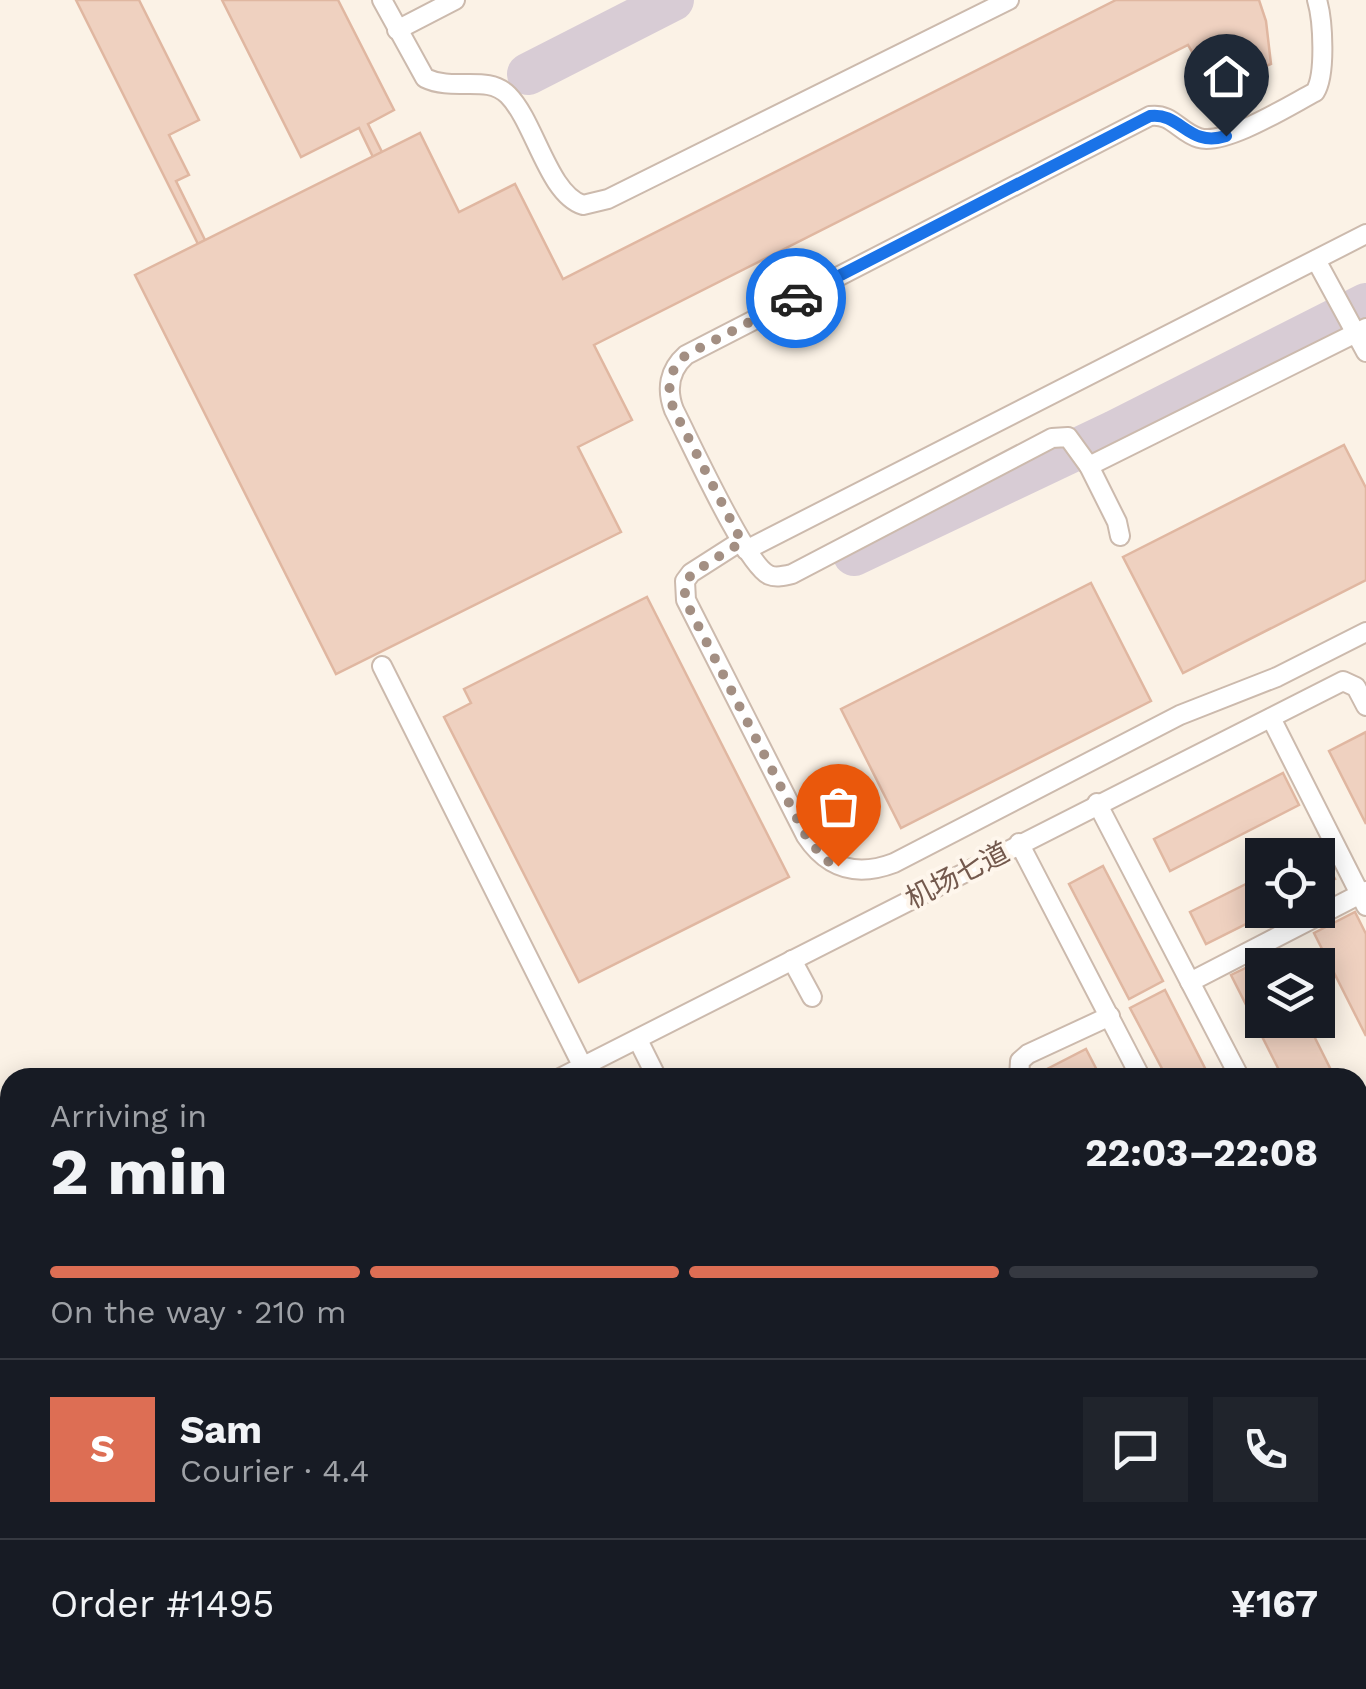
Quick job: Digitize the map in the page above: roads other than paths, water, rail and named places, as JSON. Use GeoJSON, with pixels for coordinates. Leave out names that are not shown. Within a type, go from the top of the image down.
{"type":"FeatureCollection","features":[{"type":"Feature","properties":{"kind":"street"},"geometry":{"type":"LineString","coordinates":[[382,0],[425,78],[450,86],[480,84],[502,90],[522,113],[565,194],[576,203],[592,205],[1009,0]]}},
{"type":"Feature","properties":{"kind":"street"},"geometry":{"type":"LineString","coordinates":[[397,30],[455,0]]}},
{"type":"Feature","properties":{"kind":"street"},"geometry":{"type":"LineString","coordinates":[[1120,536],[1089,466],[1068,437],[1052,438],[792,574],[767,575],[744,546],[671,401],[670,378],[679,361],[1150,116],[1166,116],[1198,138],[1217,139],[1315,92],[1321,82],[1317,0]]}},
{"type":"Feature","properties":{"kind":"street"},"geometry":{"type":"LineString","coordinates":[[1366,234],[744,546],[685,581],[686,600],[806,836],[825,860],[852,870],[881,868],[894,862],[1180,714],[1277,677],[1366,632]]}},
{"type":"Feature","properties":{"kind":"street"},"geometry":{"type":"LineString","coordinates":[[1316,260],[1361,331],[1366,352]]}},
{"type":"Feature","properties":{"kind":"street"},"geometry":{"type":"LineString","coordinates":[[1089,466],[1361,331]]}},
{"type":"Feature","properties":{"kind":"street"},"geometry":{"type":"LineString","coordinates":[[382,666],[583,1067]]}},
{"type":"Feature","properties":{"kind":"street","name":"机场七道"},"geometry":{"type":"LineString","coordinates":[[583,1067],[1343,681],[1356,687],[1366,706]]}},
{"type":"Feature","properties":{"kind":"street"},"geometry":{"type":"LineString","coordinates":[[1190,982],[1364,897],[1271,718]]}},
{"type":"Feature","properties":{"kind":"street"},"geometry":{"type":"LineString","coordinates":[[1097,804],[1235,1068]]}},
{"type":"Feature","properties":{"kind":"street"},"geometry":{"type":"LineString","coordinates":[[1020,843],[1137,1068]]}},
{"type":"Feature","properties":{"kind":"street"},"geometry":{"type":"LineString","coordinates":[[792,960],[812,998]]}},
{"type":"Feature","properties":{"kind":"street"},"geometry":{"type":"LineString","coordinates":[[1019,1068],[1020,1061],[1028,1054],[1110,1016]]}},
{"type":"Feature","properties":{"kind":"street"},"geometry":{"type":"LineString","coordinates":[[638,1040],[651,1068]]}}]}
